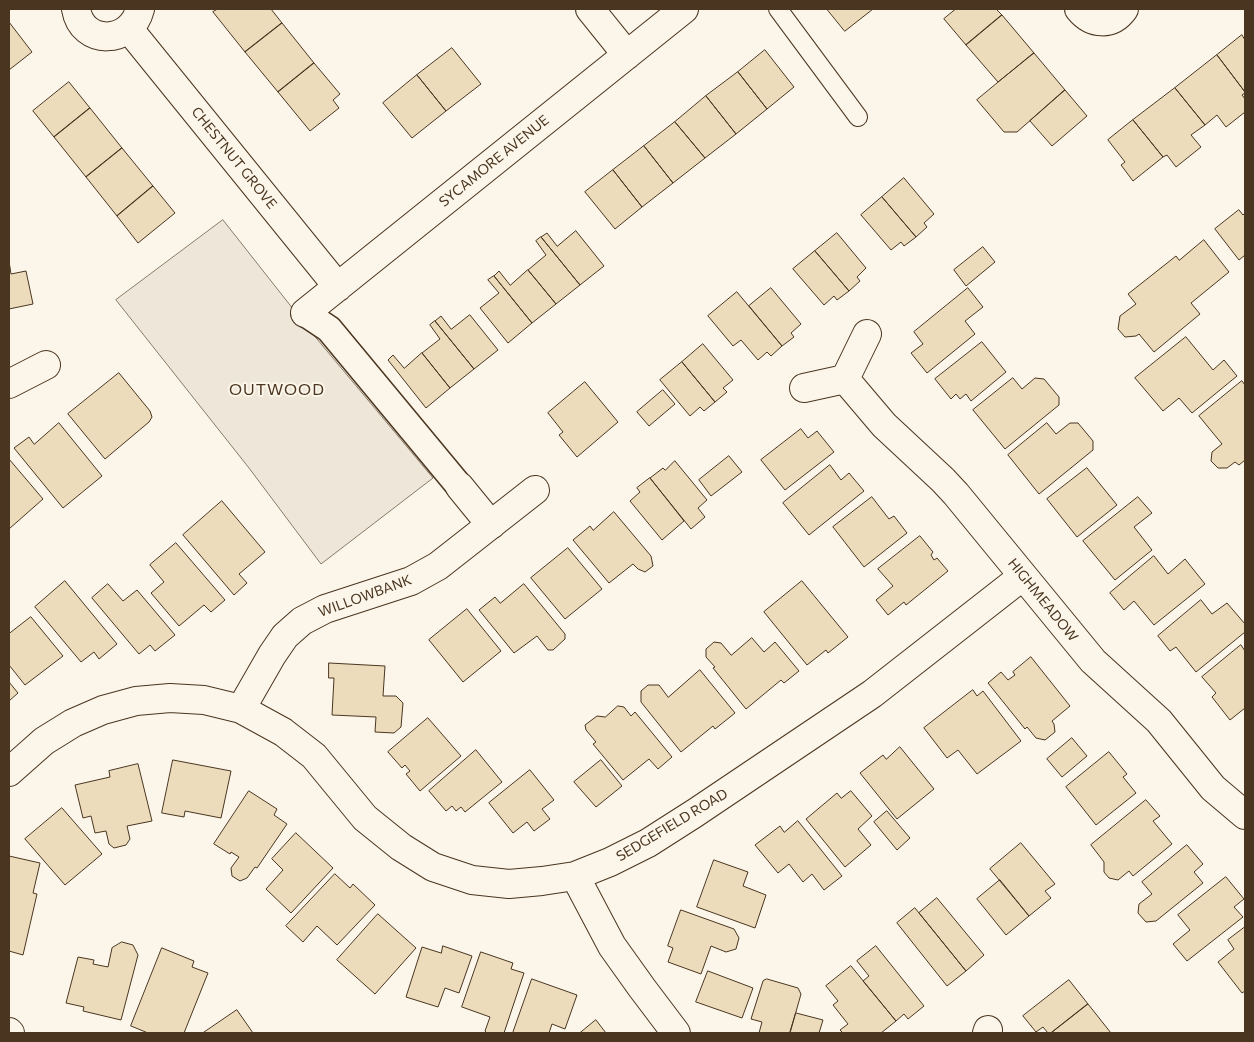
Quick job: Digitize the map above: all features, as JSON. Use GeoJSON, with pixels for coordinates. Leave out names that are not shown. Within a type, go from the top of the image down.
{"type":"FeatureCollection","features":[{"type":"Feature","properties":{"kind":"street","name":"CHESTNUT GROVE"},"geometry":{"type":"LineString","coordinates":[[76,9],[82,24],[90,32],[99,35],[110,36],[120,34],[135,19],[338,287]]}},
{"type":"Feature","properties":{"kind":"street"},"geometry":{"type":"LineString","coordinates":[[590,9],[627,55]]}},
{"type":"Feature","properties":{"kind":"street","name":"SYCAMORE AVENUE"},"geometry":{"type":"LineString","coordinates":[[305,313],[684,9]]}},
{"type":"Feature","properties":{"kind":"street"},"geometry":{"type":"LineString","coordinates":[[1079,9],[1092,20],[1101,22],[1117,17],[1124,9]]}},
{"type":"Feature","properties":{"kind":"street"},"geometry":{"type":"LineString","coordinates":[[305,313],[329,330],[491,525]]}},
{"type":"Feature","properties":{"kind":"street"},"geometry":{"type":"LineString","coordinates":[[804,388],[845,379],[867,334]]}},
{"type":"Feature","properties":{"kind":"street"},"geometry":{"type":"LineString","coordinates":[[9,384],[46,365]]}},
{"type":"Feature","properties":{"kind":"street","name":"HIGHMEADOW"},"geometry":{"type":"LineString","coordinates":[[845,379],[884,426],[956,494],[1093,661],[1159,721],[1214,788],[1245,815]]}},
{"type":"Feature","properties":{"kind":"street","name":"WILLOWBANK"},"geometry":{"type":"LineString","coordinates":[[242,709],[272,655],[285,636],[302,621],[325,610],[411,581],[438,566],[535,490]]}},
{"type":"Feature","properties":{"kind":"street","name":"SEDGEFIELD ROAD"},"geometry":{"type":"LineString","coordinates":[[9,772],[44,741],[73,723],[103,710],[136,702],[170,698],[204,700],[242,709],[284,732],[314,756],[364,818],[400,847],[433,867],[472,880],[509,884],[575,876],[610,862],[648,843],[703,808],[872,694],[1023,576]]}},
{"type":"Feature","properties":{"kind":"street"},"geometry":{"type":"LineString","coordinates":[[575,876],[612,946],[676,1033]]}},
{"type":"Feature","properties":{"kind":"lane"},"geometry":{"type":"LineString","coordinates":[[778,9],[858,117]]}},
{"type":"Feature","properties":{"kind":"shaded area"},"geometry":{"type":"Polygon","coordinates":[[[223,220],[312,333],[433,478],[321,564],[249,468],[116,300],[223,220]]]}},
{"type":"Feature","properties":{"kind":"building"},"geometry":{"type":"Polygon","coordinates":[[[218,9],[271,9],[282,23],[245,52],[213,12],[218,9]]]}},
{"type":"Feature","properties":{"kind":"building"},"geometry":{"type":"Polygon","coordinates":[[[827,9],[873,9],[845,31],[827,9]]]}},
{"type":"Feature","properties":{"kind":"building"},"geometry":{"type":"Polygon","coordinates":[[[956,9],[996,9],[1002,15],[966,45],[944,19],[956,9]]]}},
{"type":"Feature","properties":{"kind":"building"},"geometry":{"type":"Polygon","coordinates":[[[1002,15],[1034,53],[998,82],[966,45],[1002,15]]]}},
{"type":"Feature","properties":{"kind":"building"},"geometry":{"type":"Polygon","coordinates":[[[9,22],[32,52],[9,70],[9,22]]]}},
{"type":"Feature","properties":{"kind":"building"},"geometry":{"type":"Polygon","coordinates":[[[282,23],[314,63],[278,92],[245,52],[282,23]]]}},
{"type":"Feature","properties":{"kind":"building"},"geometry":{"type":"Polygon","coordinates":[[[1242,35],[1245,40],[1245,92],[1217,55],[1242,35]]]}},
{"type":"Feature","properties":{"kind":"building"},"geometry":{"type":"Polygon","coordinates":[[[452,48],[481,84],[446,111],[417,75],[452,48]]]}},
{"type":"Feature","properties":{"kind":"building"},"geometry":{"type":"Polygon","coordinates":[[[765,50],[794,87],[767,109],[738,72],[765,50]]]}},
{"type":"Feature","properties":{"kind":"building"},"geometry":{"type":"Polygon","coordinates":[[[1034,53],[1065,90],[1017,132],[1004,132],[977,100],[1034,53]]]}},
{"type":"Feature","properties":{"kind":"building"},"geometry":{"type":"Polygon","coordinates":[[[1217,55],[1245,92],[1242,95],[1245,99],[1245,112],[1226,127],[1217,115],[1205,125],[1175,88],[1217,55]]]}},
{"type":"Feature","properties":{"kind":"building"},"geometry":{"type":"Polygon","coordinates":[[[314,63],[340,94],[333,100],[339,108],[310,131],[278,92],[314,63]]]}},
{"type":"Feature","properties":{"kind":"building"},"geometry":{"type":"Polygon","coordinates":[[[738,72],[767,109],[736,134],[706,96],[738,72]]]}},
{"type":"Feature","properties":{"kind":"building"},"geometry":{"type":"Polygon","coordinates":[[[417,75],[446,111],[412,138],[383,103],[417,75]]]}},
{"type":"Feature","properties":{"kind":"building"},"geometry":{"type":"Polygon","coordinates":[[[69,82],[90,108],[54,137],[33,111],[69,82]]]}},
{"type":"Feature","properties":{"kind":"building"},"geometry":{"type":"Polygon","coordinates":[[[1175,88],[1205,125],[1191,135],[1201,147],[1176,167],[1167,155],[1163,157],[1133,120],[1175,88]]]}},
{"type":"Feature","properties":{"kind":"building"},"geometry":{"type":"Polygon","coordinates":[[[1065,90],[1087,116],[1052,146],[1030,121],[1065,90]]]}},
{"type":"Feature","properties":{"kind":"building"},"geometry":{"type":"Polygon","coordinates":[[[706,96],[736,134],[705,158],[675,122],[706,96]]]}},
{"type":"Feature","properties":{"kind":"building"},"geometry":{"type":"Polygon","coordinates":[[[90,108],[122,148],[86,177],[54,137],[90,108]]]}},
{"type":"Feature","properties":{"kind":"building"},"geometry":{"type":"Polygon","coordinates":[[[1133,120],[1163,157],[1133,181],[1121,165],[1125,162],[1108,140],[1133,120]]]}},
{"type":"Feature","properties":{"kind":"building"},"geometry":{"type":"Polygon","coordinates":[[[675,122],[705,158],[673,183],[644,146],[675,122]]]}},
{"type":"Feature","properties":{"kind":"building"},"geometry":{"type":"Polygon","coordinates":[[[644,146],[673,183],[642,207],[613,170],[644,146]]]}},
{"type":"Feature","properties":{"kind":"building"},"geometry":{"type":"Polygon","coordinates":[[[122,148],[153,186],[117,216],[86,177],[122,148]]]}},
{"type":"Feature","properties":{"kind":"building"},"geometry":{"type":"Polygon","coordinates":[[[613,170],[642,207],[615,229],[585,192],[613,170]]]}},
{"type":"Feature","properties":{"kind":"building"},"geometry":{"type":"Polygon","coordinates":[[[904,178],[934,214],[924,223],[927,227],[916,237],[882,197],[904,178]]]}},
{"type":"Feature","properties":{"kind":"building"},"geometry":{"type":"Polygon","coordinates":[[[153,186],[175,213],[138,243],[117,216],[153,186]]]}},
{"type":"Feature","properties":{"kind":"building"},"geometry":{"type":"Polygon","coordinates":[[[882,197],[916,237],[904,246],[901,242],[891,250],[861,215],[882,197]]]}},
{"type":"Feature","properties":{"kind":"building"},"geometry":{"type":"Polygon","coordinates":[[[1239,210],[1243,215],[1245,213],[1245,255],[1239,260],[1215,229],[1239,210]]]}},
{"type":"Feature","properties":{"kind":"building"},"geometry":{"type":"Polygon","coordinates":[[[576,231],[604,266],[580,285],[541,237],[547,233],[557,246],[576,231]]]}},
{"type":"Feature","properties":{"kind":"building"},"geometry":{"type":"Polygon","coordinates":[[[837,233],[866,268],[857,277],[860,281],[849,291],[815,251],[837,233]]]}},
{"type":"Feature","properties":{"kind":"building"},"geometry":{"type":"Polygon","coordinates":[[[541,237],[580,285],[556,304],[528,270],[546,255],[536,241],[541,237]]]}},
{"type":"Feature","properties":{"kind":"building"},"geometry":{"type":"Polygon","coordinates":[[[1204,240],[1229,272],[1191,303],[1200,314],[1154,352],[1139,334],[1125,337],[1118,329],[1120,316],[1136,304],[1128,294],[1176,256],[1179,260],[1204,240]]]}},
{"type":"Feature","properties":{"kind":"building"},"geometry":{"type":"Polygon","coordinates":[[[983,247],[995,262],[966,286],[954,270],[983,247]]]}},
{"type":"Feature","properties":{"kind":"building"},"geometry":{"type":"Polygon","coordinates":[[[815,251],[849,291],[837,300],[834,296],[824,305],[793,269],[815,251]]]}},
{"type":"Feature","properties":{"kind":"building"},"geometry":{"type":"Polygon","coordinates":[[[9,261],[11,274],[26,271],[33,304],[9,309],[9,261]]]}},
{"type":"Feature","properties":{"kind":"building"},"geometry":{"type":"Polygon","coordinates":[[[528,270],[556,304],[532,323],[494,276],[499,271],[510,285],[528,270]]]}},
{"type":"Feature","properties":{"kind":"building"},"geometry":{"type":"Polygon","coordinates":[[[494,276],[532,323],[508,343],[480,308],[499,293],[488,280],[494,276]]]}},
{"type":"Feature","properties":{"kind":"building"},"geometry":{"type":"Polygon","coordinates":[[[771,288],[801,324],[791,333],[794,337],[782,346],[749,306],[771,288]]]}},
{"type":"Feature","properties":{"kind":"building"},"geometry":{"type":"Polygon","coordinates":[[[968,288],[983,307],[965,321],[975,334],[927,373],[911,353],[923,344],[914,332],[968,288]]]}},
{"type":"Feature","properties":{"kind":"building"},"geometry":{"type":"Polygon","coordinates":[[[737,292],[782,346],[771,356],[767,352],[758,360],[741,340],[733,346],[708,316],[737,292]]]}},
{"type":"Feature","properties":{"kind":"building"},"geometry":{"type":"Polygon","coordinates":[[[470,315],[498,350],[474,369],[435,321],[441,316],[451,329],[470,315]]]}},
{"type":"Feature","properties":{"kind":"building"},"geometry":{"type":"Polygon","coordinates":[[[435,321],[474,369],[450,388],[422,353],[440,339],[430,325],[435,321]]]}},
{"type":"Feature","properties":{"kind":"building"},"geometry":{"type":"Polygon","coordinates":[[[1186,337],[1213,370],[1224,360],[1237,376],[1192,413],[1179,398],[1163,411],[1135,378],[1186,337]]]}},
{"type":"Feature","properties":{"kind":"building"},"geometry":{"type":"Polygon","coordinates":[[[982,342],[1006,372],[971,401],[966,394],[960,399],[956,394],[951,399],[935,379],[982,342]]]}},
{"type":"Feature","properties":{"kind":"building"},"geometry":{"type":"Polygon","coordinates":[[[703,344],[733,380],[723,388],[727,392],[715,402],[682,362],[703,344]]]}},
{"type":"Feature","properties":{"kind":"building"},"geometry":{"type":"Polygon","coordinates":[[[422,353],[450,388],[426,408],[388,360],[393,355],[404,368],[422,353]]]}},
{"type":"Feature","properties":{"kind":"building"},"geometry":{"type":"Polygon","coordinates":[[[682,362],[715,402],[704,411],[700,407],[690,416],[660,380],[682,362]]]}},
{"type":"Feature","properties":{"kind":"building"},"geometry":{"type":"Polygon","coordinates":[[[119,373],[150,411],[152,417],[149,422],[105,459],[68,414],[119,373]]]}},
{"type":"Feature","properties":{"kind":"building"},"geometry":{"type":"Polygon","coordinates":[[[1013,378],[1022,389],[1035,378],[1044,379],[1059,397],[1059,405],[1005,449],[973,410],[1013,378]]]}},
{"type":"Feature","properties":{"kind":"building"},"geometry":{"type":"Polygon","coordinates":[[[1242,381],[1245,385],[1245,460],[1239,465],[1235,462],[1227,468],[1218,468],[1211,461],[1212,452],[1222,444],[1199,416],[1242,381]]]}},
{"type":"Feature","properties":{"kind":"building"},"geometry":{"type":"Polygon","coordinates":[[[585,382],[618,422],[577,457],[559,435],[563,432],[548,413],[585,382]]]}},
{"type":"Feature","properties":{"kind":"building"},"geometry":{"type":"Polygon","coordinates":[[[663,390],[675,404],[649,426],[637,412],[663,390]]]}},
{"type":"Feature","properties":{"kind":"building"},"geometry":{"type":"Polygon","coordinates":[[[59,423],[102,476],[63,508],[14,448],[29,437],[34,444],[59,423]]]}},
{"type":"Feature","properties":{"kind":"building"},"geometry":{"type":"Polygon","coordinates":[[[1047,423],[1056,434],[1070,423],[1078,423],[1093,441],[1093,450],[1039,494],[1008,455],[1047,423]]]}},
{"type":"Feature","properties":{"kind":"building"},"geometry":{"type":"Polygon","coordinates":[[[801,429],[808,438],[817,431],[834,452],[785,490],[761,460],[801,429]]]}},
{"type":"Feature","properties":{"kind":"building"},"geometry":{"type":"Polygon","coordinates":[[[729,456],[742,472],[711,496],[699,480],[729,456]]]}},
{"type":"Feature","properties":{"kind":"building"},"geometry":{"type":"Polygon","coordinates":[[[9,459],[43,499],[9,529],[9,459]]]}},
{"type":"Feature","properties":{"kind":"building"},"geometry":{"type":"Polygon","coordinates":[[[675,461],[707,500],[698,508],[705,517],[691,529],[650,478],[663,468],[665,470],[675,461]]]}},
{"type":"Feature","properties":{"kind":"building"},"geometry":{"type":"Polygon","coordinates":[[[830,465],[841,480],[849,473],[864,491],[809,535],[783,503],[830,465]]]}},
{"type":"Feature","properties":{"kind":"building"},"geometry":{"type":"Polygon","coordinates":[[[1087,468],[1117,505],[1077,537],[1047,499],[1087,468]]]}},
{"type":"Feature","properties":{"kind":"building"},"geometry":{"type":"Polygon","coordinates":[[[650,478],[684,521],[662,540],[630,501],[640,492],[637,488],[650,478]]]}},
{"type":"Feature","properties":{"kind":"building"},"geometry":{"type":"Polygon","coordinates":[[[872,497],[889,519],[894,516],[907,533],[864,567],[833,527],[872,497]]]}},
{"type":"Feature","properties":{"kind":"building"},"geometry":{"type":"Polygon","coordinates":[[[1138,497],[1152,513],[1134,527],[1152,550],[1115,580],[1083,541],[1138,497]]]}},
{"type":"Feature","properties":{"kind":"building"},"geometry":{"type":"Polygon","coordinates":[[[222,501],[265,552],[239,574],[247,583],[234,595],[183,535],[222,501]]]}},
{"type":"Feature","properties":{"kind":"building"},"geometry":{"type":"Polygon","coordinates":[[[614,512],[651,556],[653,566],[645,572],[633,564],[609,583],[573,540],[590,526],[593,530],[614,512]]]}},
{"type":"Feature","properties":{"kind":"building"},"geometry":{"type":"Polygon","coordinates":[[[920,536],[933,552],[931,555],[934,560],[937,558],[948,571],[906,605],[904,602],[888,615],[876,600],[893,586],[878,569],[920,536]]]}},
{"type":"Feature","properties":{"kind":"building"},"geometry":{"type":"Polygon","coordinates":[[[176,543],[225,600],[211,612],[204,605],[179,626],[151,593],[164,582],[150,565],[176,543]]]}},
{"type":"Feature","properties":{"kind":"building"},"geometry":{"type":"Polygon","coordinates":[[[568,548],[602,589],[565,619],[531,578],[568,548]]]}},
{"type":"Feature","properties":{"kind":"building"},"geometry":{"type":"Polygon","coordinates":[[[1154,556],[1168,574],[1185,559],[1205,584],[1154,625],[1134,601],[1124,610],[1110,593],[1154,556]]]}},
{"type":"Feature","properties":{"kind":"building"},"geometry":{"type":"Polygon","coordinates":[[[65,581],[117,644],[99,659],[94,652],[81,662],[35,607],[65,581]]]}},
{"type":"Feature","properties":{"kind":"building"},"geometry":{"type":"Polygon","coordinates":[[[802,581],[848,637],[828,653],[826,650],[807,665],[764,612],[802,581]]]}},
{"type":"Feature","properties":{"kind":"building"},"geometry":{"type":"Polygon","coordinates":[[[108,584],[123,601],[137,590],[175,635],[155,651],[150,645],[139,654],[92,598],[108,584]]]}},
{"type":"Feature","properties":{"kind":"building"},"geometry":{"type":"Polygon","coordinates":[[[524,584],[565,634],[565,639],[553,650],[548,650],[537,636],[514,653],[479,610],[495,597],[500,603],[524,584]]]}},
{"type":"Feature","properties":{"kind":"building"},"geometry":{"type":"Polygon","coordinates":[[[1201,600],[1212,614],[1227,603],[1245,624],[1245,632],[1196,672],[1176,647],[1170,651],[1158,636],[1201,600]]]}},
{"type":"Feature","properties":{"kind":"building"},"geometry":{"type":"Polygon","coordinates":[[[467,609],[501,651],[463,682],[429,640],[467,609]]]}},
{"type":"Feature","properties":{"kind":"building"},"geometry":{"type":"Polygon","coordinates":[[[31,617],[63,656],[25,685],[9,665],[9,634],[31,617]]]}},
{"type":"Feature","properties":{"kind":"building"},"geometry":{"type":"Polygon","coordinates":[[[752,638],[764,652],[775,642],[799,671],[784,683],[781,680],[746,709],[713,668],[715,667],[706,657],[706,649],[714,642],[721,643],[731,655],[752,638]]]}},
{"type":"Feature","properties":{"kind":"building"},"geometry":{"type":"Polygon","coordinates":[[[1241,645],[1245,651],[1245,708],[1230,720],[1212,697],[1216,693],[1202,677],[1241,645]]]}},
{"type":"Feature","properties":{"kind":"building"},"geometry":{"type":"Polygon","coordinates":[[[1031,657],[1070,706],[1052,721],[1055,732],[1045,740],[1036,738],[1027,727],[1025,729],[988,683],[1001,672],[1008,680],[1015,675],[1013,672],[1031,657]]]}},
{"type":"Feature","properties":{"kind":"building"},"geometry":{"type":"Polygon","coordinates":[[[329,663],[385,666],[383,696],[396,696],[403,703],[401,727],[394,733],[375,732],[376,717],[332,715],[334,678],[329,678],[329,663]]]}},
{"type":"Feature","properties":{"kind":"building"},"geometry":{"type":"Polygon","coordinates":[[[700,670],[735,713],[715,729],[713,726],[681,752],[641,702],[641,691],[648,685],[659,685],[668,697],[700,670]]]}},
{"type":"Feature","properties":{"kind":"building"},"geometry":{"type":"Polygon","coordinates":[[[9,682],[18,693],[9,701],[9,682]]]}},
{"type":"Feature","properties":{"kind":"building"},"geometry":{"type":"Polygon","coordinates":[[[973,690],[977,696],[983,691],[1021,741],[977,774],[958,750],[947,758],[924,728],[973,690]]]}},
{"type":"Feature","properties":{"kind":"building"},"geometry":{"type":"Polygon","coordinates":[[[618,706],[624,707],[631,716],[635,712],[672,757],[658,769],[649,759],[623,780],[593,744],[596,742],[586,730],[585,725],[597,716],[605,717],[618,706]]]}},
{"type":"Feature","properties":{"kind":"building"},"geometry":{"type":"Polygon","coordinates":[[[428,718],[461,756],[420,791],[406,774],[410,771],[405,765],[402,768],[388,752],[428,718]]]}},
{"type":"Feature","properties":{"kind":"building"},"geometry":{"type":"Polygon","coordinates":[[[1072,738],[1087,756],[1062,777],[1047,759],[1072,738]]]}},
{"type":"Feature","properties":{"kind":"building"},"geometry":{"type":"Polygon","coordinates":[[[900,747],[934,789],[897,819],[860,773],[883,755],[886,759],[900,747]]]}},
{"type":"Feature","properties":{"kind":"building"},"geometry":{"type":"Polygon","coordinates":[[[476,750],[502,782],[465,812],[461,807],[456,811],[452,806],[446,811],[429,791],[476,750]]]}},
{"type":"Feature","properties":{"kind":"building"},"geometry":{"type":"Polygon","coordinates":[[[1109,752],[1127,774],[1123,777],[1136,793],[1096,825],[1066,787],[1109,752]]]}},
{"type":"Feature","properties":{"kind":"building"},"geometry":{"type":"Polygon","coordinates":[[[173,760],[231,771],[221,818],[185,811],[184,817],[162,813],[173,760]]]}},
{"type":"Feature","properties":{"kind":"building"},"geometry":{"type":"Polygon","coordinates":[[[601,760],[622,786],[596,807],[574,782],[601,760]]]}},
{"type":"Feature","properties":{"kind":"building"},"geometry":{"type":"Polygon","coordinates":[[[138,764],[152,821],[127,826],[130,839],[126,845],[114,848],[109,844],[106,831],[95,833],[91,816],[83,818],[75,785],[110,777],[109,771],[138,764]]]}},
{"type":"Feature","properties":{"kind":"building"},"geometry":{"type":"Polygon","coordinates":[[[530,770],[554,800],[542,809],[550,819],[534,831],[527,822],[513,833],[489,803],[530,770]]]}},
{"type":"Feature","properties":{"kind":"building"},"geometry":{"type":"Polygon","coordinates":[[[249,791],[277,809],[274,815],[287,824],[257,868],[255,867],[247,878],[240,881],[232,876],[231,868],[239,857],[214,844],[249,791]]]}},
{"type":"Feature","properties":{"kind":"building"},"geometry":{"type":"Polygon","coordinates":[[[851,791],[872,816],[858,829],[871,845],[845,867],[806,819],[837,793],[841,798],[851,791]]]}},
{"type":"Feature","properties":{"kind":"building"},"geometry":{"type":"Polygon","coordinates":[[[1146,800],[1160,816],[1153,821],[1172,844],[1133,876],[1129,871],[1118,880],[1109,878],[1104,872],[1104,862],[1091,845],[1146,800]]]}},
{"type":"Feature","properties":{"kind":"building"},"geometry":{"type":"Polygon","coordinates":[[[62,808],[102,854],[65,885],[25,839],[62,808]]]}},
{"type":"Feature","properties":{"kind":"building"},"geometry":{"type":"Polygon","coordinates":[[[887,811],[910,838],[897,850],[874,822],[887,811]]]}},
{"type":"Feature","properties":{"kind":"building"},"geometry":{"type":"Polygon","coordinates":[[[798,821],[842,876],[824,890],[812,874],[803,882],[789,864],[778,873],[755,845],[780,826],[784,832],[798,821]]]}},
{"type":"Feature","properties":{"kind":"building"},"geometry":{"type":"Polygon","coordinates":[[[296,833],[333,868],[291,913],[266,889],[283,870],[272,859],[296,833]]]}},
{"type":"Feature","properties":{"kind":"building"},"geometry":{"type":"Polygon","coordinates":[[[1021,843],[1055,884],[1045,891],[1051,898],[1029,916],[990,869],[1021,843]]]}},
{"type":"Feature","properties":{"kind":"building"},"geometry":{"type":"Polygon","coordinates":[[[1187,845],[1203,864],[1194,872],[1203,883],[1156,921],[1146,922],[1138,913],[1139,904],[1152,894],[1142,882],[1187,845]]]}},
{"type":"Feature","properties":{"kind":"building"},"geometry":{"type":"Polygon","coordinates":[[[9,856],[40,863],[33,893],[37,894],[23,955],[9,951],[9,856]]]}},
{"type":"Feature","properties":{"kind":"building"},"geometry":{"type":"Polygon","coordinates":[[[714,860],[748,872],[743,886],[766,895],[755,928],[697,907],[714,860]]]}},
{"type":"Feature","properties":{"kind":"building"},"geometry":{"type":"Polygon","coordinates":[[[335,874],[350,888],[353,884],[375,905],[337,945],[317,926],[303,942],[286,926],[335,874]]]}},
{"type":"Feature","properties":{"kind":"building"},"geometry":{"type":"Polygon","coordinates":[[[1226,877],[1244,899],[1234,907],[1243,917],[1187,961],[1173,944],[1190,930],[1178,915],[1226,877]]]}},
{"type":"Feature","properties":{"kind":"building"},"geometry":{"type":"Polygon","coordinates":[[[1000,880],[1029,916],[1006,935],[977,899],[1000,880]]]}},
{"type":"Feature","properties":{"kind":"building"},"geometry":{"type":"Polygon","coordinates":[[[937,898],[984,955],[966,971],[919,913],[937,898]]]}},
{"type":"Feature","properties":{"kind":"building"},"geometry":{"type":"Polygon","coordinates":[[[915,908],[966,971],[947,986],[897,923],[915,908]]]}},
{"type":"Feature","properties":{"kind":"building"},"geometry":{"type":"Polygon","coordinates":[[[681,910],[734,929],[739,938],[736,949],[726,952],[711,946],[701,974],[668,962],[673,948],[668,946],[681,910]]]}},
{"type":"Feature","properties":{"kind":"building"},"geometry":{"type":"Polygon","coordinates":[[[378,914],[416,948],[375,994],[337,960],[378,914]]]}},
{"type":"Feature","properties":{"kind":"building"},"geometry":{"type":"Polygon","coordinates":[[[1245,927],[1245,991],[1242,993],[1218,962],[1234,949],[1228,940],[1245,927]]]}},
{"type":"Feature","properties":{"kind":"building"},"geometry":{"type":"Polygon","coordinates":[[[122,942],[133,945],[138,955],[121,1020],[83,1011],[84,1007],[66,1003],[78,957],[94,960],[93,964],[108,967],[112,948],[122,942]]]}},
{"type":"Feature","properties":{"kind":"building"},"geometry":{"type":"Polygon","coordinates":[[[443,946],[472,956],[459,993],[445,988],[438,1007],[406,997],[422,947],[441,953],[443,946]]]}},
{"type":"Feature","properties":{"kind":"building"},"geometry":{"type":"Polygon","coordinates":[[[876,946],[924,1006],[908,1019],[904,1014],[896,1021],[863,981],[869,976],[857,961],[876,946]]]}},
{"type":"Feature","properties":{"kind":"building"},"geometry":{"type":"Polygon","coordinates":[[[162,948],[194,961],[192,967],[208,973],[184,1033],[148,1033],[131,1026],[162,948]]]}},
{"type":"Feature","properties":{"kind":"building"},"geometry":{"type":"Polygon","coordinates":[[[481,952],[513,963],[511,969],[524,973],[504,1033],[487,1033],[485,1031],[490,1017],[462,1007],[481,952]]]}},
{"type":"Feature","properties":{"kind":"building"},"geometry":{"type":"Polygon","coordinates":[[[851,966],[896,1021],[881,1033],[843,1033],[840,1030],[848,1024],[833,1005],[838,1001],[826,986],[851,966]]]}},
{"type":"Feature","properties":{"kind":"building"},"geometry":{"type":"Polygon","coordinates":[[[708,971],[753,988],[742,1018],[696,1002],[708,971]]]}},
{"type":"Feature","properties":{"kind":"building"},"geometry":{"type":"Polygon","coordinates":[[[532,979],[577,995],[565,1029],[552,1024],[549,1033],[513,1033],[532,979]]]}},
{"type":"Feature","properties":{"kind":"building"},"geometry":{"type":"Polygon","coordinates":[[[767,979],[798,988],[801,994],[790,1033],[759,1033],[762,1022],[751,1019],[763,981],[767,979]]]}},
{"type":"Feature","properties":{"kind":"building"},"geometry":{"type":"Polygon","coordinates":[[[1069,980],[1088,1004],[1051,1033],[1048,1033],[1043,1027],[1036,1032],[1023,1016],[1069,980]]]}},
{"type":"Feature","properties":{"kind":"building"},"geometry":{"type":"Polygon","coordinates":[[[1088,1004],[1111,1033],[1051,1033],[1088,1004]]]}},
{"type":"Feature","properties":{"kind":"building"},"geometry":{"type":"Polygon","coordinates":[[[237,1010],[253,1033],[203,1033],[237,1010]]]}},
{"type":"Feature","properties":{"kind":"building"},"geometry":{"type":"Polygon","coordinates":[[[796,1013],[823,1020],[819,1033],[790,1033],[796,1013]]]}},
{"type":"Feature","properties":{"kind":"building"},"geometry":{"type":"Polygon","coordinates":[[[596,1020],[606,1033],[580,1033],[596,1020]]]}},
{"type":"Feature","properties":{"kind":"district","name":"OUTWOOD"},"geometry":{"type":"Point","coordinates":[277,390]}}]}
